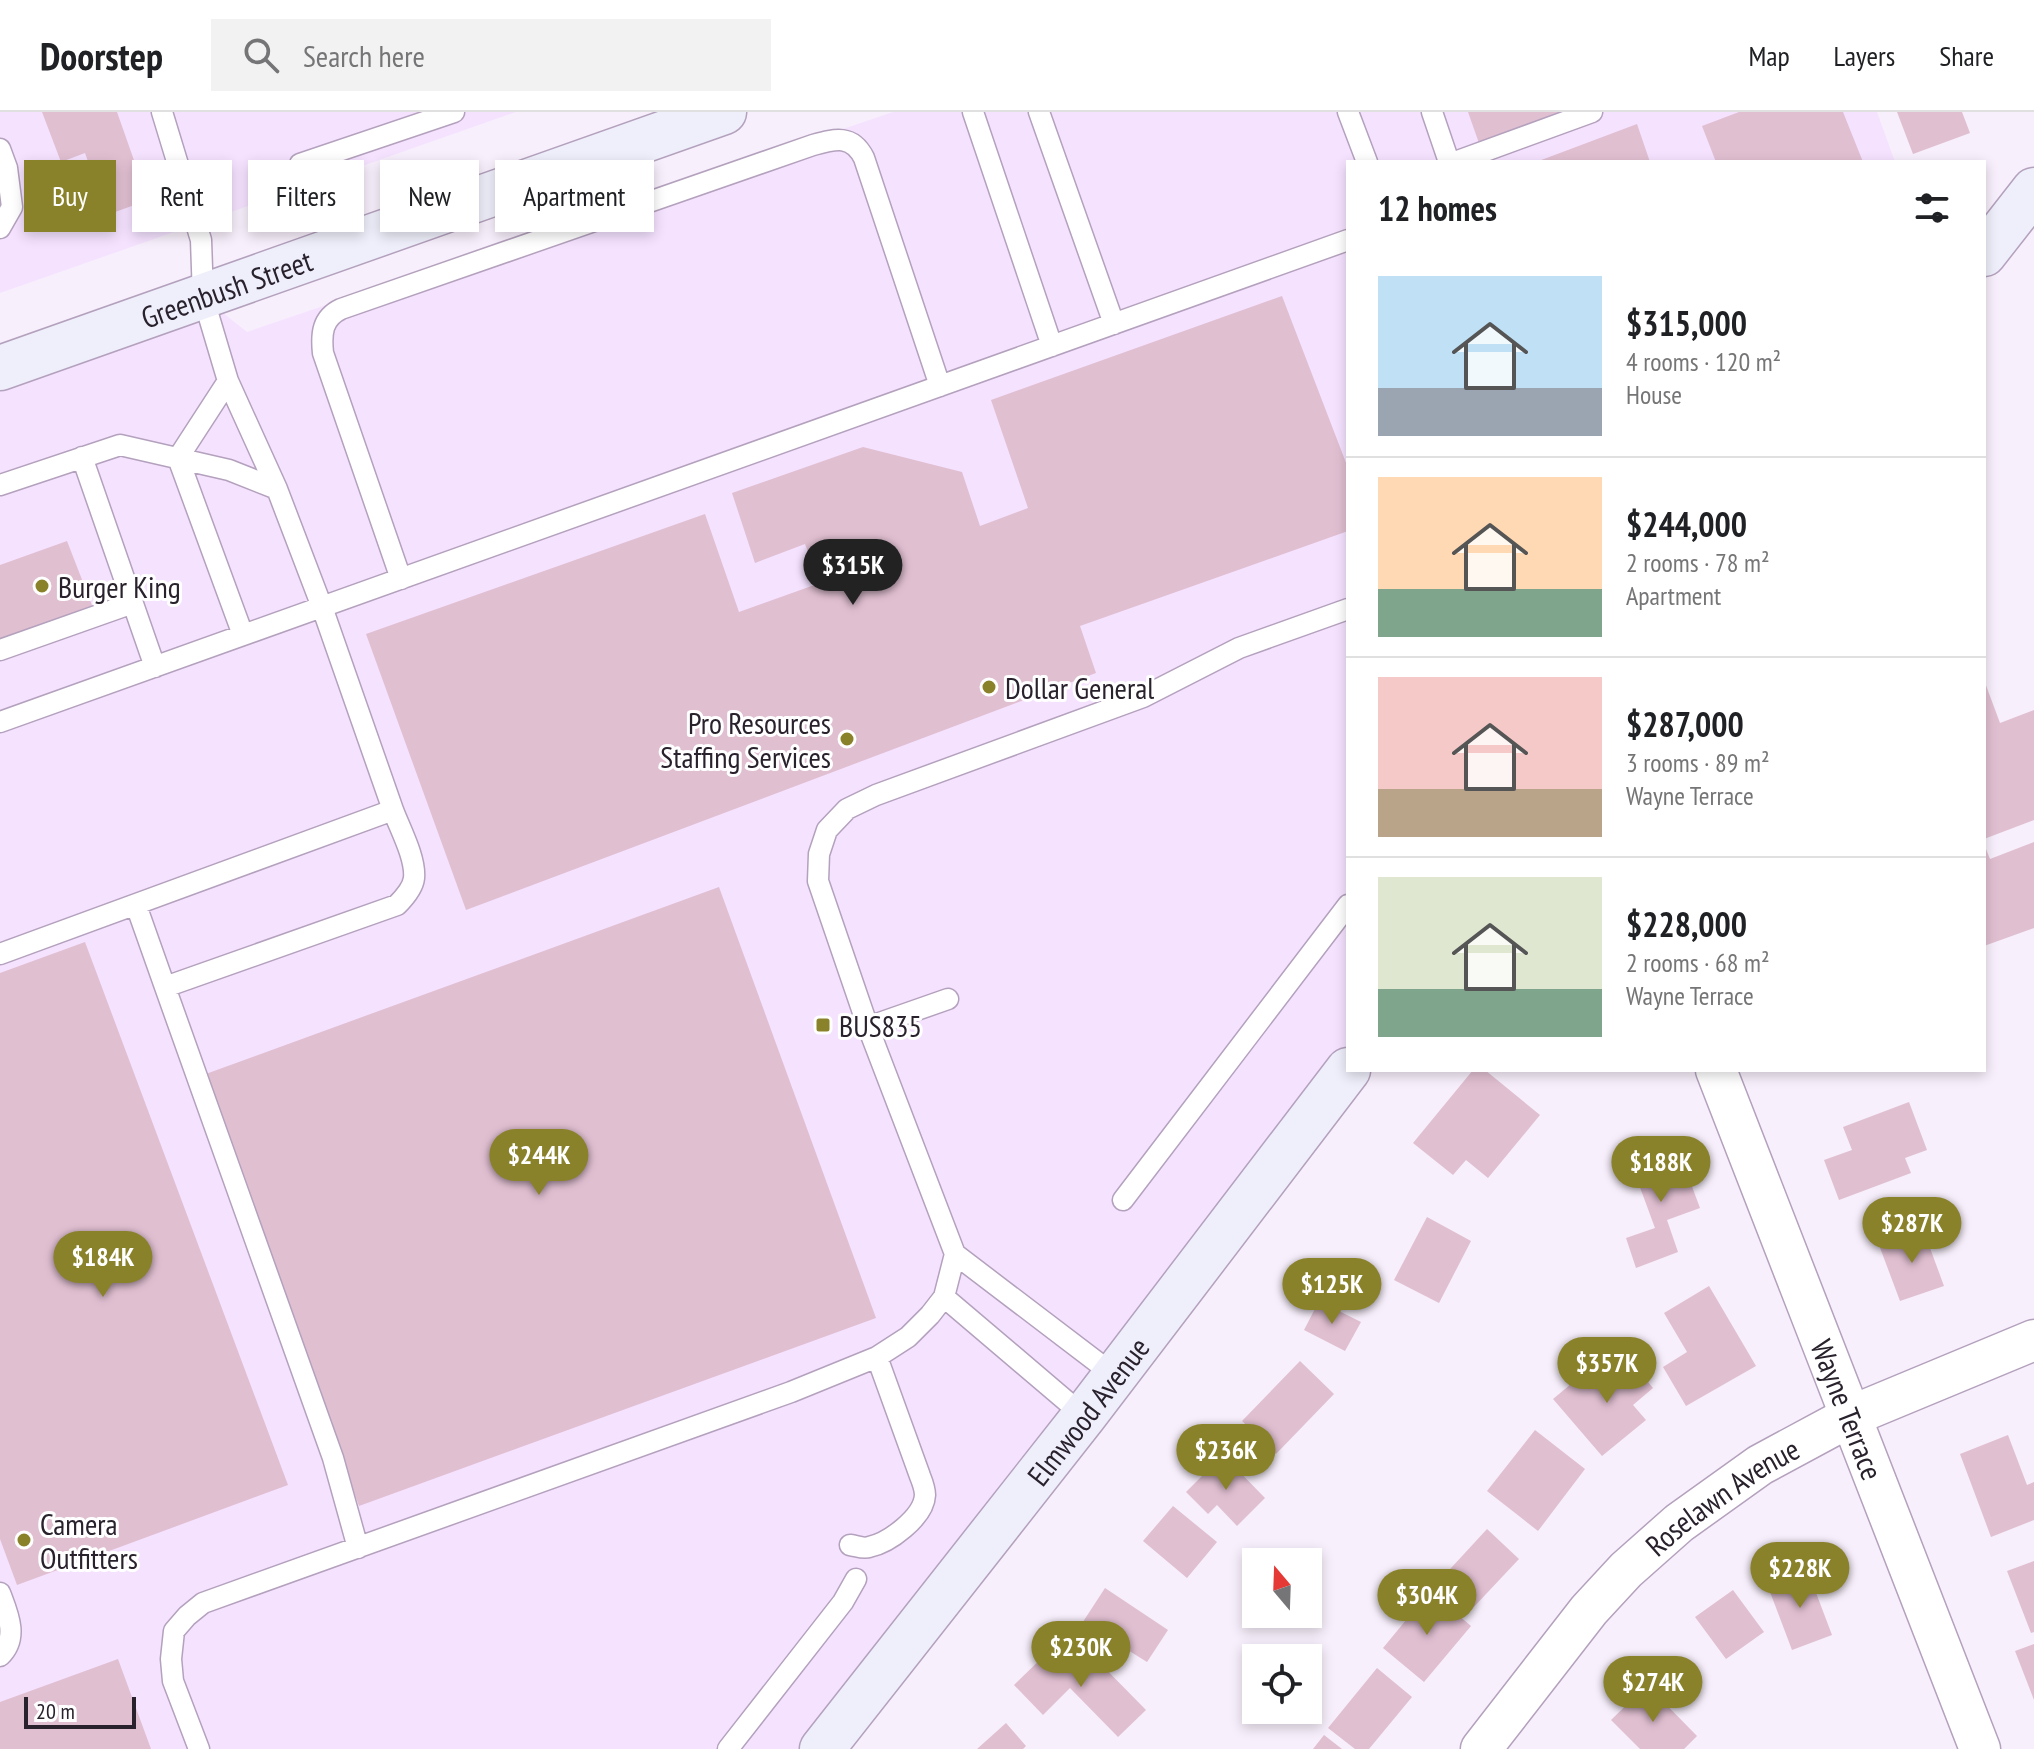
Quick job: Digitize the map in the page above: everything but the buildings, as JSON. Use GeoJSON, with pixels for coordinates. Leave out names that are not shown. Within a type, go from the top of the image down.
{"type":"FeatureCollection","features":[{"type":"Feature","properties":{"kind":"main road","name":"Greenbush Street"},"geometry":{"type":"LineString","coordinates":[[0,368],[724,112]]}},
{"type":"Feature","properties":{"kind":"main road"},"geometry":{"type":"LineString","coordinates":[[1986,251],[2034,190]]}},
{"type":"Feature","properties":{"kind":"main road","name":"Elmwood Avenue"},"geometry":{"type":"LineString","coordinates":[[822,1749],[1084,1416],[1346,1072]]}},
{"type":"Feature","properties":{"kind":"street","name":"Wayne Terrace"},"geometry":{"type":"LineString","coordinates":[[1717,1072],[1980,1749]]}},
{"type":"Feature","properties":{"kind":"street","name":"Roselawn Avenue"},"geometry":{"type":"LineString","coordinates":[[1481,1749],[1589,1610],[1626,1570],[1679,1523],[1760,1465],[1851,1416],[2034,1340]]}},
{"type":"Feature","properties":{"kind":"lane"},"geometry":{"type":"LineString","coordinates":[[162,112],[201,240],[203,297],[228,381],[277,489],[322,607],[411,855],[414,879],[407,895],[397,905],[165,987]]}},
{"type":"Feature","properties":{"kind":"lane"},"geometry":{"type":"LineString","coordinates":[[312,160],[454,112]]}},
{"type":"Feature","properties":{"kind":"lane"},"geometry":{"type":"LineString","coordinates":[[973,112],[1052,346]]}},
{"type":"Feature","properties":{"kind":"lane"},"geometry":{"type":"LineString","coordinates":[[1039,112],[1114,324]]}},
{"type":"Feature","properties":{"kind":"lane"},"geometry":{"type":"LineString","coordinates":[[1348,112],[1366,160]]}},
{"type":"Feature","properties":{"kind":"lane"},"geometry":{"type":"LineString","coordinates":[[1432,112],[1451,160]]}},
{"type":"Feature","properties":{"kind":"lane"},"geometry":{"type":"LineString","coordinates":[[1458,160],[1592,112]]}},
{"type":"Feature","properties":{"kind":"lane"},"geometry":{"type":"LineString","coordinates":[[401,579],[323,353],[321,338],[325,324],[330,314],[341,309],[759,164],[833,140],[848,141],[858,147],[864,158],[940,386]]}},
{"type":"Feature","properties":{"kind":"lane"},"geometry":{"type":"LineString","coordinates":[[0,149],[7,168],[12,207],[0,228]]}},
{"type":"Feature","properties":{"kind":"lane"},"geometry":{"type":"LineString","coordinates":[[0,722],[1346,241]]}},
{"type":"Feature","properties":{"kind":"lane"},"geometry":{"type":"LineString","coordinates":[[178,458],[228,381]]}},
{"type":"Feature","properties":{"kind":"lane"},"geometry":{"type":"LineString","coordinates":[[0,485],[120,445],[229,470],[277,489]]}},
{"type":"Feature","properties":{"kind":"lane"},"geometry":{"type":"LineString","coordinates":[[82,457],[155,667]]}},
{"type":"Feature","properties":{"kind":"lane"},"geometry":{"type":"LineString","coordinates":[[178,458],[243,635]]}},
{"type":"Feature","properties":{"kind":"lane"},"geometry":{"type":"LineString","coordinates":[[0,650],[133,603]]}},
{"type":"Feature","properties":{"kind":"lane"},"geometry":{"type":"LineString","coordinates":[[1114,1375],[955,1254],[868,1027],[818,881],[819,854],[827,830],[847,809],[876,795],[1143,697],[1239,648],[1346,610]]}},
{"type":"Feature","properties":{"kind":"lane"},"geometry":{"type":"LineString","coordinates":[[0,954],[393,810]]}},
{"type":"Feature","properties":{"kind":"lane"},"geometry":{"type":"LineString","coordinates":[[136,905],[333,1458],[358,1548]]}},
{"type":"Feature","properties":{"kind":"lane"},"geometry":{"type":"LineString","coordinates":[[1123,1200],[1346,908]]}},
{"type":"Feature","properties":{"kind":"lane"},"geometry":{"type":"LineString","coordinates":[[868,1027],[948,999]]}},
{"type":"Feature","properties":{"kind":"lane"},"geometry":{"type":"LineString","coordinates":[[199,1749],[173,1681],[171,1659],[174,1631],[203,1603],[791,1392],[877,1357],[908,1337],[944,1297],[955,1254]]}},
{"type":"Feature","properties":{"kind":"lane"},"geometry":{"type":"LineString","coordinates":[[944,1297],[1084,1416]]}},
{"type":"Feature","properties":{"kind":"lane"},"geometry":{"type":"LineString","coordinates":[[850,1545],[866,1549],[884,1542],[918,1514],[925,1495],[877,1357]]}},
{"type":"Feature","properties":{"kind":"lane"},"geometry":{"type":"LineString","coordinates":[[728,1749],[843,1602],[856,1579]]}},
{"type":"Feature","properties":{"kind":"lane"},"geometry":{"type":"LineString","coordinates":[[0,1593],[12,1633],[7,1649],[0,1656]]}},
{"type":"Feature","properties":{"kind":"shaded area"},"geometry":{"type":"Polygon","coordinates":[[[0,112],[516,112],[364,165],[364,160],[248,160],[248,206],[232,212],[232,160],[132,160],[132,232],[174,232],[0,293],[0,112]]]}},
{"type":"Feature","properties":{"kind":"shaded area"},"geometry":{"type":"Polygon","coordinates":[[[893,112],[1877,112],[1894,160],[1346,160],[1346,1072],[822,1749],[0,1749],[0,368],[203,297],[247,332],[541,232],[654,232],[654,193],[893,112]]]}},
{"type":"Feature","properties":{"kind":"place","name":"Burger King"},"geometry":{"type":"Point","coordinates":[42,586]}},
{"type":"Feature","properties":{"kind":"place","name":"Dollar General"},"geometry":{"type":"Point","coordinates":[989,687]}},
{"type":"Feature","properties":{"kind":"place","name":"Pro Resources Staffing Services"},"geometry":{"type":"Point","coordinates":[847,739]}},
{"type":"Feature","properties":{"kind":"place","name":"BUS835"},"geometry":{"type":"Point","coordinates":[823,1025]}},
{"type":"Feature","properties":{"kind":"place","name":"Camera Outfitters"},"geometry":{"type":"Point","coordinates":[24,1540]}}]}
